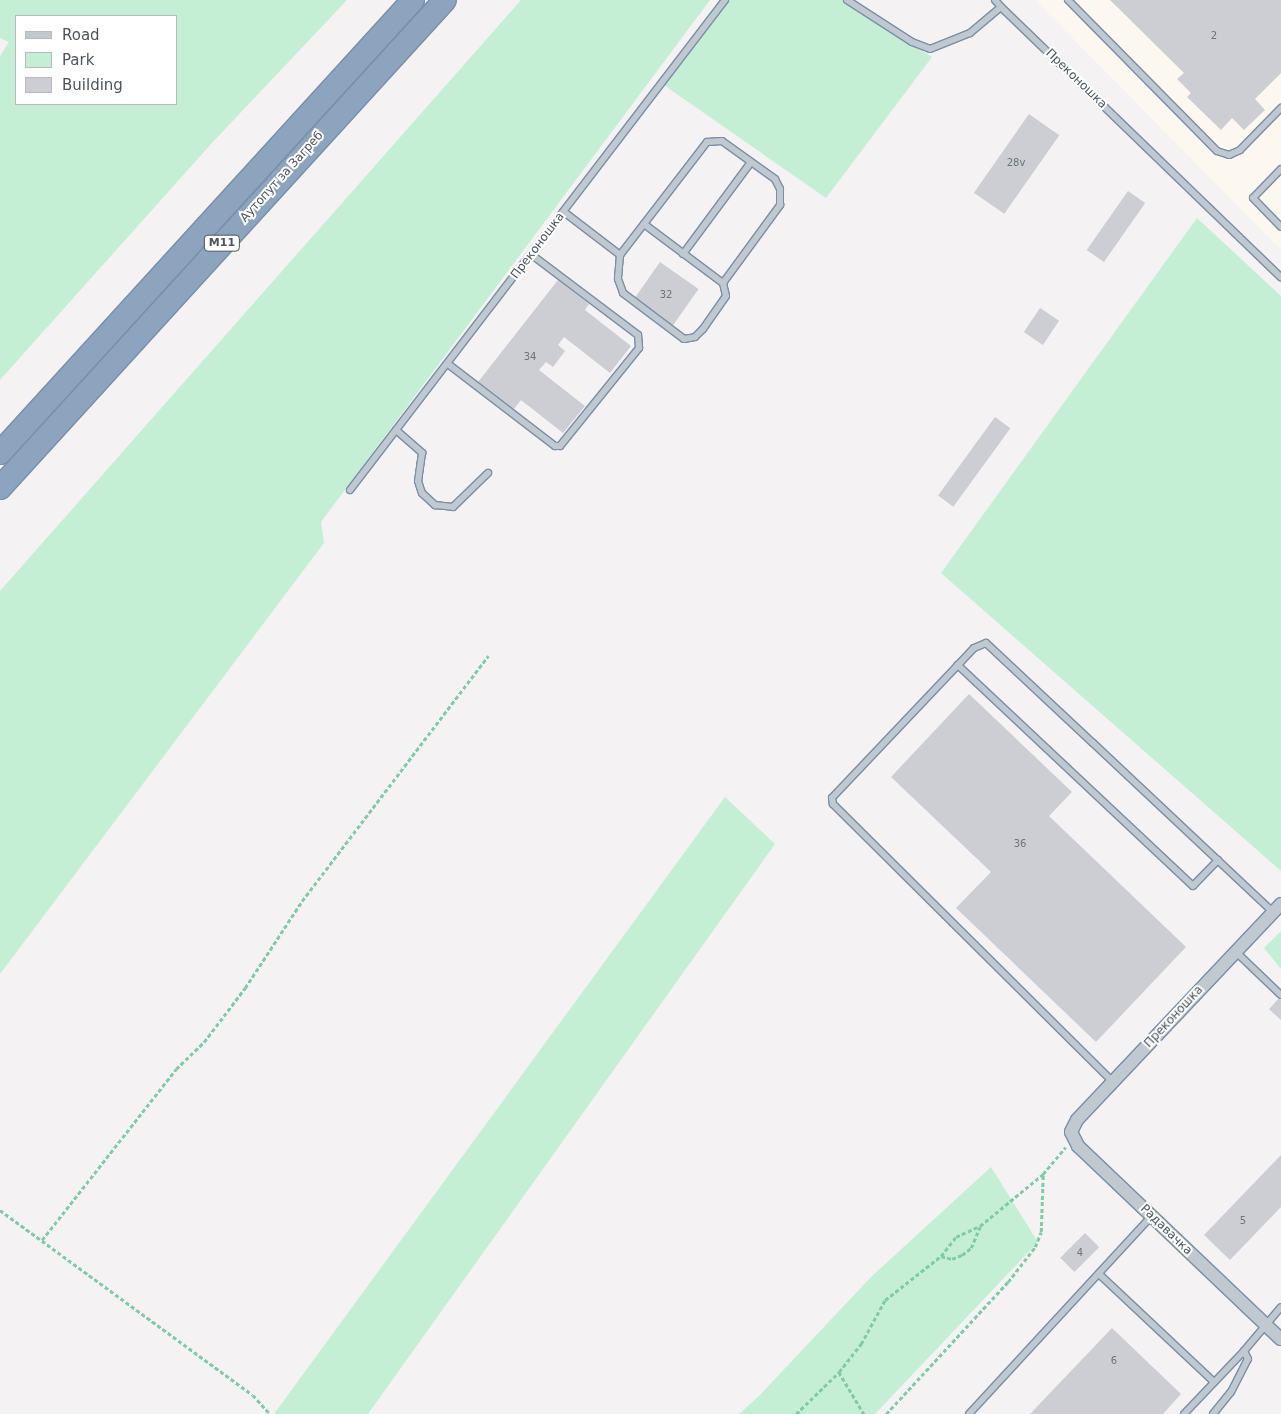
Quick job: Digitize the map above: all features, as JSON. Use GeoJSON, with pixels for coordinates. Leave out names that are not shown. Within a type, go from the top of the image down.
{"type":"FeatureCollection","features":[{"type":"Feature","properties":{"kind":"highway","name":"Аутопут за Загреб"},"geometry":{"type":"LineString","coordinates":[[0,453],[413,0]]}},
{"type":"Feature","properties":{"kind":"highway","name":"Аутопут за Загреб"},"geometry":{"type":"LineString","coordinates":[[0,488],[445,0]]}},
{"type":"Feature","properties":{"kind":"street","name":"Преконошка"},"geometry":{"type":"LineString","coordinates":[[1072,1135],[1077,1120],[1277,908]]}},
{"type":"Feature","properties":{"kind":"street","name":"Радавачка"},"geometry":{"type":"LineString","coordinates":[[1072,1135],[1152,1216],[1281,1339]]}},
{"type":"Feature","properties":{"kind":"lane","name":"Преконошка"},"geometry":{"type":"LineString","coordinates":[[350,490],[532,255],[725,0]]}},
{"type":"Feature","properties":{"kind":"lane"},"geometry":{"type":"LineString","coordinates":[[847,0],[912,42],[930,49],[970,33],[1001,7]]}},
{"type":"Feature","properties":{"kind":"lane","name":"Преконошка"},"geometry":{"type":"LineString","coordinates":[[995,0],[1281,276]]}},
{"type":"Feature","properties":{"kind":"lane"},"geometry":{"type":"LineString","coordinates":[[1068,0],[1217,151],[1229,155],[1240,150],[1281,108]]}},
{"type":"Feature","properties":{"kind":"lane"},"geometry":{"type":"LineString","coordinates":[[644,224],[723,283],[726,296],[703,329],[695,337],[684,339],[623,293],[618,279],[620,255],[706,142],[722,141],[775,179],[782,198],[780,205],[723,283]]}},
{"type":"Feature","properties":{"kind":"lane"},"geometry":{"type":"LineString","coordinates":[[683,254],[751,162]]}},
{"type":"Feature","properties":{"kind":"lane"},"geometry":{"type":"LineString","coordinates":[[1281,169],[1252,198],[1281,227]]}},
{"type":"Feature","properties":{"kind":"lane"},"geometry":{"type":"LineString","coordinates":[[564,212],[620,255]]}},
{"type":"Feature","properties":{"kind":"lane"},"geometry":{"type":"LineString","coordinates":[[448,364],[555,446],[560,446],[634,356],[639,348],[638,335],[532,255]]}},
{"type":"Feature","properties":{"kind":"lane"},"geometry":{"type":"LineString","coordinates":[[396,430],[422,454],[418,482],[422,493],[435,505],[453,507],[488,473]]}},
{"type":"Feature","properties":{"kind":"lane"},"geometry":{"type":"LineString","coordinates":[[1113,1082],[832,804],[832,798],[974,648],[986,643],[1218,860],[1277,908]]}},
{"type":"Feature","properties":{"kind":"lane"},"geometry":{"type":"LineString","coordinates":[[958,665],[1193,886],[1218,860]]}},
{"type":"Feature","properties":{"kind":"lane"},"geometry":{"type":"LineString","coordinates":[[1236,952],[1281,995]]}},
{"type":"Feature","properties":{"kind":"lane"},"geometry":{"type":"LineString","coordinates":[[969,1414],[1152,1216]]}},
{"type":"Feature","properties":{"kind":"lane"},"geometry":{"type":"LineString","coordinates":[[1098,1274],[1214,1382]]}},
{"type":"Feature","properties":{"kind":"lane"},"geometry":{"type":"LineString","coordinates":[[1184,1414],[1281,1307]]}},
{"type":"Feature","properties":{"kind":"lane"},"geometry":{"type":"LineString","coordinates":[[1213,1414],[1231,1392],[1248,1359],[1244,1350]]}},
{"type":"Feature","properties":{"kind":"path"},"geometry":{"type":"LineString","coordinates":[[42,1240],[176,1069],[204,1042],[245,988],[302,901],[488,656]]}},
{"type":"Feature","properties":{"kind":"path"},"geometry":{"type":"LineString","coordinates":[[796,1414],[839,1372],[861,1344],[885,1300],[941,1256],[956,1237],[980,1226],[1043,1174],[1072,1135]]}},
{"type":"Feature","properties":{"kind":"path"},"geometry":{"type":"LineString","coordinates":[[886,1414],[1008,1282],[1035,1248],[1041,1232],[1043,1174]]}},
{"type":"Feature","properties":{"kind":"path"},"geometry":{"type":"LineString","coordinates":[[0,1210],[252,1395],[270,1414]]}},
{"type":"Feature","properties":{"kind":"path"},"geometry":{"type":"LineString","coordinates":[[941,1256],[952,1259],[962,1255],[971,1248],[980,1226]]}},
{"type":"Feature","properties":{"kind":"path"},"geometry":{"type":"LineString","coordinates":[[839,1372],[864,1414]]}},
{"type":"Feature","properties":{"kind":"shaded area"},"geometry":{"type":"Polygon","coordinates":[[[1035,0],[1281,0],[1281,250],[1035,0]]]}},
{"type":"Feature","properties":{"kind":"green space"},"geometry":{"type":"Polygon","coordinates":[[[0,0],[347,0],[211,144],[0,380],[0,56],[9,42],[0,38],[0,0]]]}},
{"type":"Feature","properties":{"kind":"green space"},"geometry":{"type":"Polygon","coordinates":[[[521,0],[710,0],[321,522],[324,543],[0,974],[0,591],[521,0]]]}},
{"type":"Feature","properties":{"kind":"green space"},"geometry":{"type":"Polygon","coordinates":[[[725,0],[844,0],[932,57],[826,198],[661,83],[725,0]]]}},
{"type":"Feature","properties":{"kind":"green space"},"geometry":{"type":"Polygon","coordinates":[[[1197,218],[1281,296],[1281,871],[941,573],[1197,218]]]}},
{"type":"Feature","properties":{"kind":"green space"},"geometry":{"type":"Polygon","coordinates":[[[725,797],[775,844],[368,1414],[274,1414],[725,797]]]}},
{"type":"Feature","properties":{"kind":"green space"},"geometry":{"type":"Polygon","coordinates":[[[1281,931],[1281,969],[1264,948],[1281,931]]]}},
{"type":"Feature","properties":{"kind":"green space"},"geometry":{"type":"Polygon","coordinates":[[[991,1167],[1038,1242],[875,1414],[739,1414],[759,1396],[871,1277],[991,1167]]]}},
{"type":"Feature","properties":{"kind":"building"},"geometry":{"type":"Polygon","coordinates":[[[1110,0],[1281,0],[1281,73],[1255,99],[1265,110],[1244,130],[1232,118],[1221,130],[1187,97],[1191,93],[1177,79],[1184,73],[1110,0]]]}},
{"type":"Feature","properties":{"kind":"building"},"geometry":{"type":"Polygon","coordinates":[[[1029,114],[1059,135],[1004,214],[974,193],[1029,114]]]}},
{"type":"Feature","properties":{"kind":"building"},"geometry":{"type":"Polygon","coordinates":[[[1128,191],[1145,203],[1104,262],[1087,250],[1128,191]]]}},
{"type":"Feature","properties":{"kind":"building"},"geometry":{"type":"Polygon","coordinates":[[[660,262],[699,289],[672,327],[633,301],[660,262]]]}},
{"type":"Feature","properties":{"kind":"building"},"geometry":{"type":"Polygon","coordinates":[[[558,280],[589,304],[585,310],[631,346],[610,373],[564,337],[558,345],[565,351],[553,367],[546,362],[539,370],[585,406],[563,433],[521,400],[514,409],[478,382],[558,280]]]}},
{"type":"Feature","properties":{"kind":"building"},"geometry":{"type":"Polygon","coordinates":[[[1040,308],[1059,321],[1043,345],[1024,332],[1040,308]]]}},
{"type":"Feature","properties":{"kind":"building"},"geometry":{"type":"Polygon","coordinates":[[[995,417],[1010,428],[953,507],[938,495],[995,417]]]}},
{"type":"Feature","properties":{"kind":"building"},"geometry":{"type":"Polygon","coordinates":[[[969,694],[1072,792],[1049,816],[1186,947],[1096,1042],[956,908],[991,872],[891,777],[969,694]]]}},
{"type":"Feature","properties":{"kind":"building"},"geometry":{"type":"Polygon","coordinates":[[[1279,998],[1281,1000],[1281,1020],[1269,1009],[1279,998]]]}},
{"type":"Feature","properties":{"kind":"building"},"geometry":{"type":"Polygon","coordinates":[[[1281,1155],[1281,1207],[1230,1260],[1204,1235],[1281,1155]]]}},
{"type":"Feature","properties":{"kind":"building"},"geometry":{"type":"Polygon","coordinates":[[[1085,1233],[1099,1247],[1074,1272],[1060,1258],[1085,1233]]]}},
{"type":"Feature","properties":{"kind":"building"},"geometry":{"type":"Polygon","coordinates":[[[1112,1328],[1181,1394],[1163,1414],[1030,1414],[1112,1328]]]}}]}
